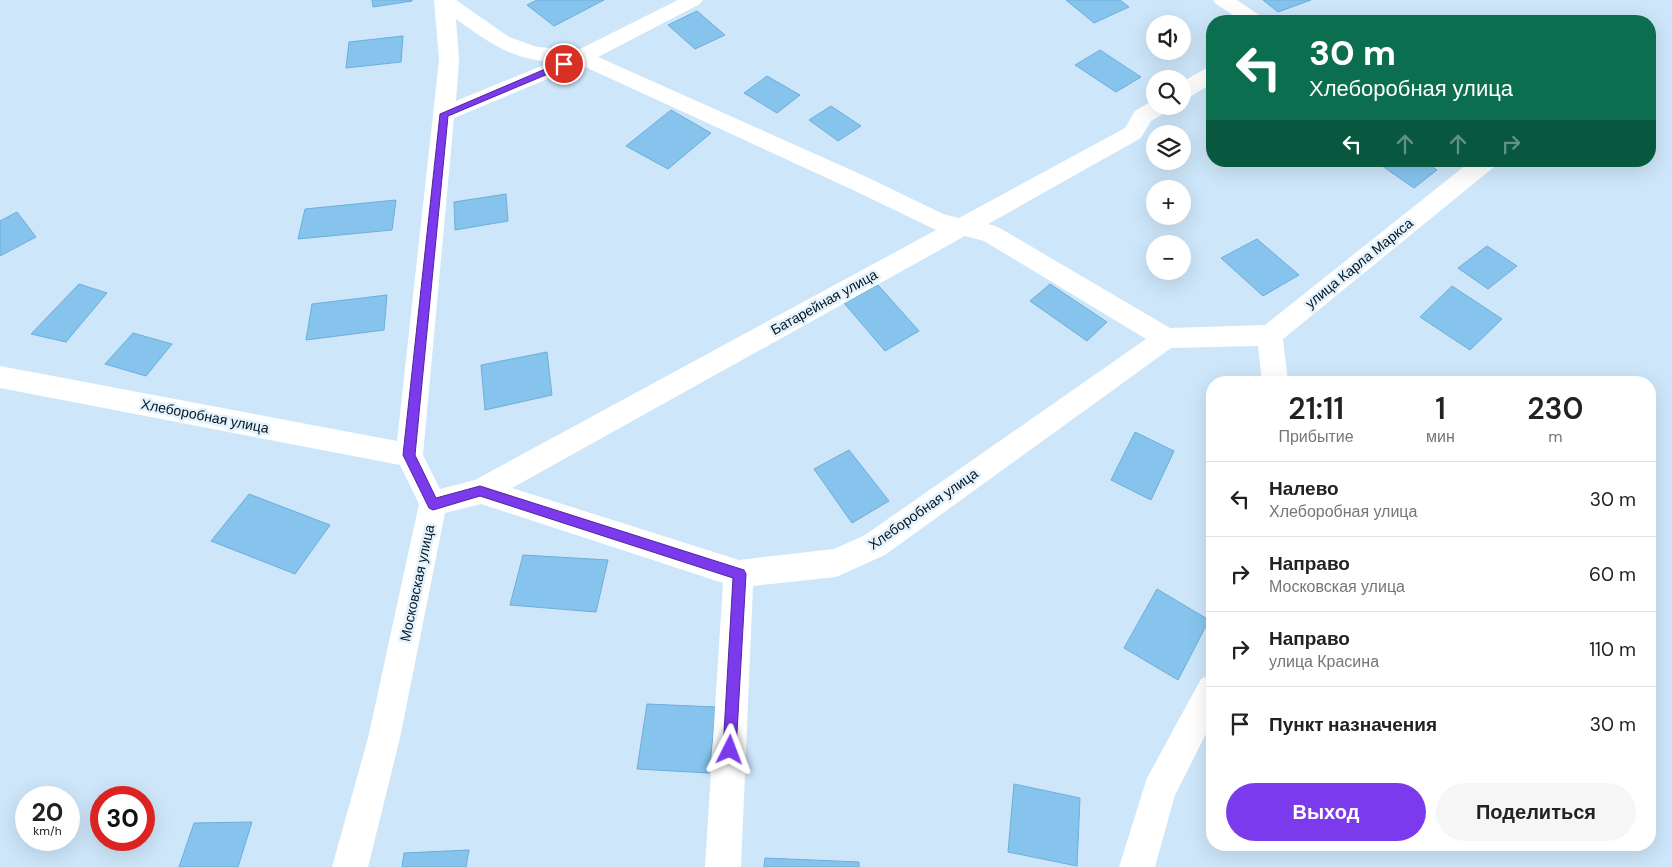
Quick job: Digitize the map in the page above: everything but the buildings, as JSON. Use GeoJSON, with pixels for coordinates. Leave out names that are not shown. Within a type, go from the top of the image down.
{"type":"FeatureCollection","features":[{"type":"Feature","properties":{"kind":"street"},"geometry":{"type":"LineString","coordinates":[[444,114],[581,57],[693,0]]}},
{"type":"Feature","properties":{"kind":"street"},"geometry":{"type":"LineString","coordinates":[[1222,0],[1246,15]]}},
{"type":"Feature","properties":{"kind":"street"},"geometry":{"type":"LineString","coordinates":[[444,1],[502,42],[535,54],[581,57],[860,184],[938,222],[990,233],[1166,338],[1270,335],[1274,376]]}},
{"type":"Feature","properties":{"kind":"street"},"geometry":{"type":"LineString","coordinates":[[444,1],[449,60],[409,455],[433,504],[480,491]]}},
{"type":"Feature","properties":{"kind":"street"},"geometry":{"type":"LineString","coordinates":[[1191,87],[1206,78]]}},
{"type":"Feature","properties":{"kind":"street","name":"Батарейная улица"},"geometry":{"type":"LineString","coordinates":[[480,491],[1133,133],[1146,114]]}},
{"type":"Feature","properties":{"kind":"street","name":"улица Карла Маркса"},"geometry":{"type":"LineString","coordinates":[[1270,335],[1479,167]]}},
{"type":"Feature","properties":{"kind":"street","name":"Хлеборобная улица"},"geometry":{"type":"LineString","coordinates":[[480,491],[740,574],[836,563],[875,545],[1166,338]]}},
{"type":"Feature","properties":{"kind":"street","name":"Хлеборобная улица"},"geometry":{"type":"LineString","coordinates":[[0,377],[409,455]]}},
{"type":"Feature","properties":{"kind":"street","name":"Московская улица"},"geometry":{"type":"LineString","coordinates":[[350,867],[384,738],[433,504]]}},
{"type":"Feature","properties":{"kind":"street"},"geometry":{"type":"LineString","coordinates":[[723,867],[740,574]]}},
{"type":"Feature","properties":{"kind":"street"},"geometry":{"type":"LineString","coordinates":[[1137,867],[1158,790],[1206,701]]}},
{"type":"Feature","properties":{"kind":"route"},"geometry":{"type":"LineString","coordinates":[[564,64],[444,114],[409,455],[433,504],[480,491],[740,574],[730,750]]}}]}
